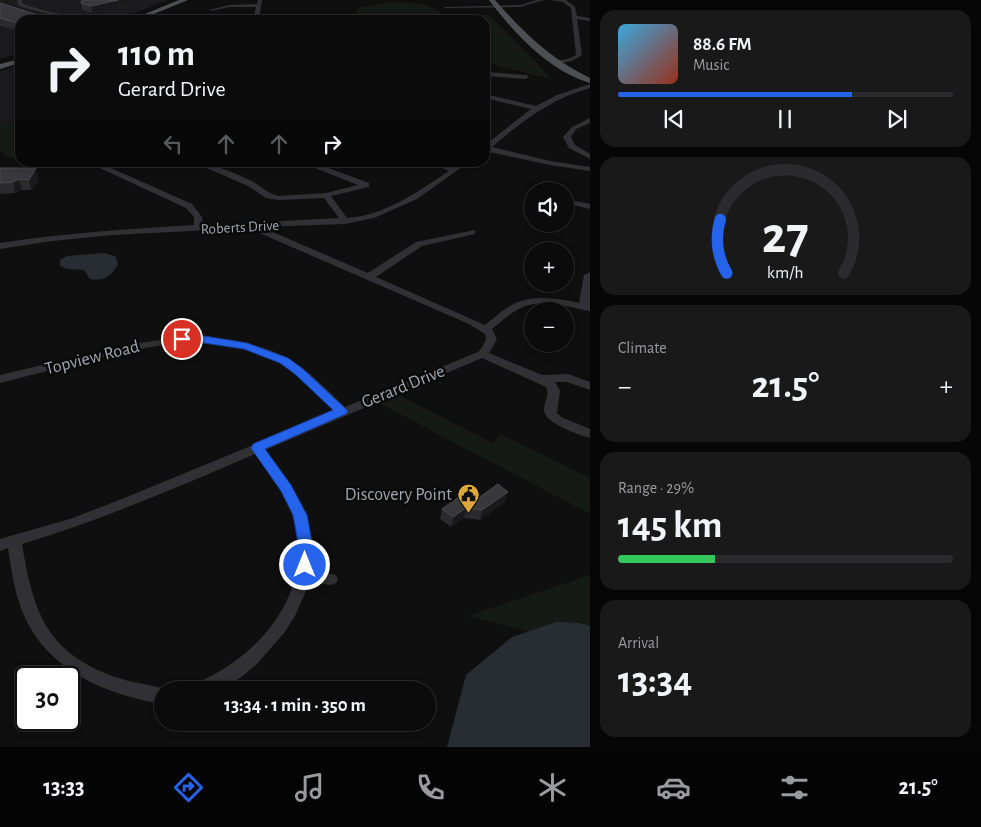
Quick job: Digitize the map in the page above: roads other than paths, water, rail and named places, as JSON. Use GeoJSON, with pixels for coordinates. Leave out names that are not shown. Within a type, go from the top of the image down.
{"type":"FeatureCollection","features":[{"type":"Feature","properties":{"kind":"main road"},"geometry":{"type":"LineString","coordinates":[[135,15],[174,0]]}},
{"type":"Feature","properties":{"kind":"main road"},"geometry":{"type":"LineString","coordinates":[[146,15],[185,0]]}},
{"type":"Feature","properties":{"kind":"main road"},"geometry":{"type":"LineString","coordinates":[[492,0],[498,3],[529,42],[553,62],[590,81]]}},
{"type":"Feature","properties":{"kind":"main road"},"geometry":{"type":"LineString","coordinates":[[0,63],[15,58]]}},
{"type":"Feature","properties":{"kind":"main road"},"geometry":{"type":"LineString","coordinates":[[0,67],[15,62]]}},
{"type":"Feature","properties":{"kind":"street"},"geometry":{"type":"LineString","coordinates":[[20,0],[21,5],[42,12],[62,15]]}},
{"type":"Feature","properties":{"kind":"street"},"geometry":{"type":"LineString","coordinates":[[446,7],[498,3],[524,6],[542,0]]}},
{"type":"Feature","properties":{"kind":"street"},"geometry":{"type":"LineString","coordinates":[[552,0],[564,1],[570,4],[574,10],[581,43],[577,57],[570,60],[553,62]]}},
{"type":"Feature","properties":{"kind":"street"},"geometry":{"type":"LineString","coordinates":[[211,10],[260,2],[257,15]]}},
{"type":"Feature","properties":{"kind":"street"},"geometry":{"type":"LineString","coordinates":[[575,17],[590,20]]}},
{"type":"Feature","properties":{"kind":"street"},"geometry":{"type":"LineString","coordinates":[[490,74],[526,77]]}},
{"type":"Feature","properties":{"kind":"street"},"geometry":{"type":"LineString","coordinates":[[490,145],[535,108],[560,95],[590,86]]}},
{"type":"Feature","properties":{"kind":"street"},"geometry":{"type":"LineString","coordinates":[[490,97],[535,108]]}},
{"type":"Feature","properties":{"kind":"street"},"geometry":{"type":"LineString","coordinates":[[590,120],[574,128],[567,137],[572,146],[590,157]]}},
{"type":"Feature","properties":{"kind":"street"},"geometry":{"type":"LineString","coordinates":[[490,150],[550,164],[590,168]]}},
{"type":"Feature","properties":{"kind":"street"},"geometry":{"type":"LineString","coordinates":[[101,167],[189,206],[198,217],[199,228]]}},
{"type":"Feature","properties":{"kind":"street"},"geometry":{"type":"LineString","coordinates":[[209,167],[245,181],[274,197],[326,195],[366,185],[317,167]]}},
{"type":"Feature","properties":{"kind":"street"},"geometry":{"type":"LineString","coordinates":[[445,167],[451,169]]}},
{"type":"Feature","properties":{"kind":"street","name":"Roberts Drive"},"geometry":{"type":"LineString","coordinates":[[0,246],[84,235],[345,221],[379,214],[400,206],[455,167]]}},
{"type":"Feature","properties":{"kind":"street"},"geometry":{"type":"LineString","coordinates":[[326,195],[345,221]]}},
{"type":"Feature","properties":{"kind":"street"},"geometry":{"type":"LineString","coordinates":[[574,204],[590,207]]}},
{"type":"Feature","properties":{"kind":"street"},"geometry":{"type":"LineString","coordinates":[[251,226],[486,329],[492,335],[492,341],[482,354],[550,385],[554,392],[550,410],[551,415],[557,420],[590,434]]}},
{"type":"Feature","properties":{"kind":"street"},"geometry":{"type":"LineString","coordinates":[[369,277],[419,244],[472,232]]}},
{"type":"Feature","properties":{"kind":"street"},"geometry":{"type":"LineString","coordinates":[[486,329],[515,307],[522,304],[542,301],[586,307],[589,275]]}},
{"type":"Feature","properties":{"kind":"street","name":"Topview Road"},"geometry":{"type":"LineString","coordinates":[[0,379],[139,344],[160,341],[204,340],[247,346],[284,361],[299,371],[342,411]]}},
{"type":"Feature","properties":{"kind":"street","name":"Gerard Drive"},"geometry":{"type":"LineString","coordinates":[[7,543],[73,523],[119,506],[482,354]]}},
{"type":"Feature","properties":{"kind":"street"},"geometry":{"type":"LineString","coordinates":[[542,380],[568,378],[590,386]]}},
{"type":"Feature","properties":{"kind":"street"},"geometry":{"type":"LineString","coordinates":[[222,681],[235,673],[252,658],[270,638],[286,615],[299,591],[304,575],[306,548],[300,515],[286,489],[257,448]]}},
{"type":"Feature","properties":{"kind":"street"},"geometry":{"type":"LineString","coordinates":[[7,543],[27,604],[37,626],[52,645],[73,662],[97,677],[142,693],[154,695]]}},
{"type":"Feature","properties":{"kind":"street"},"geometry":{"type":"LineString","coordinates":[[304,575],[331,579]]}},
{"type":"Feature","properties":{"kind":"place","name":"Discovery Point"},"geometry":{"type":"Point","coordinates":[468,513]}}]}
